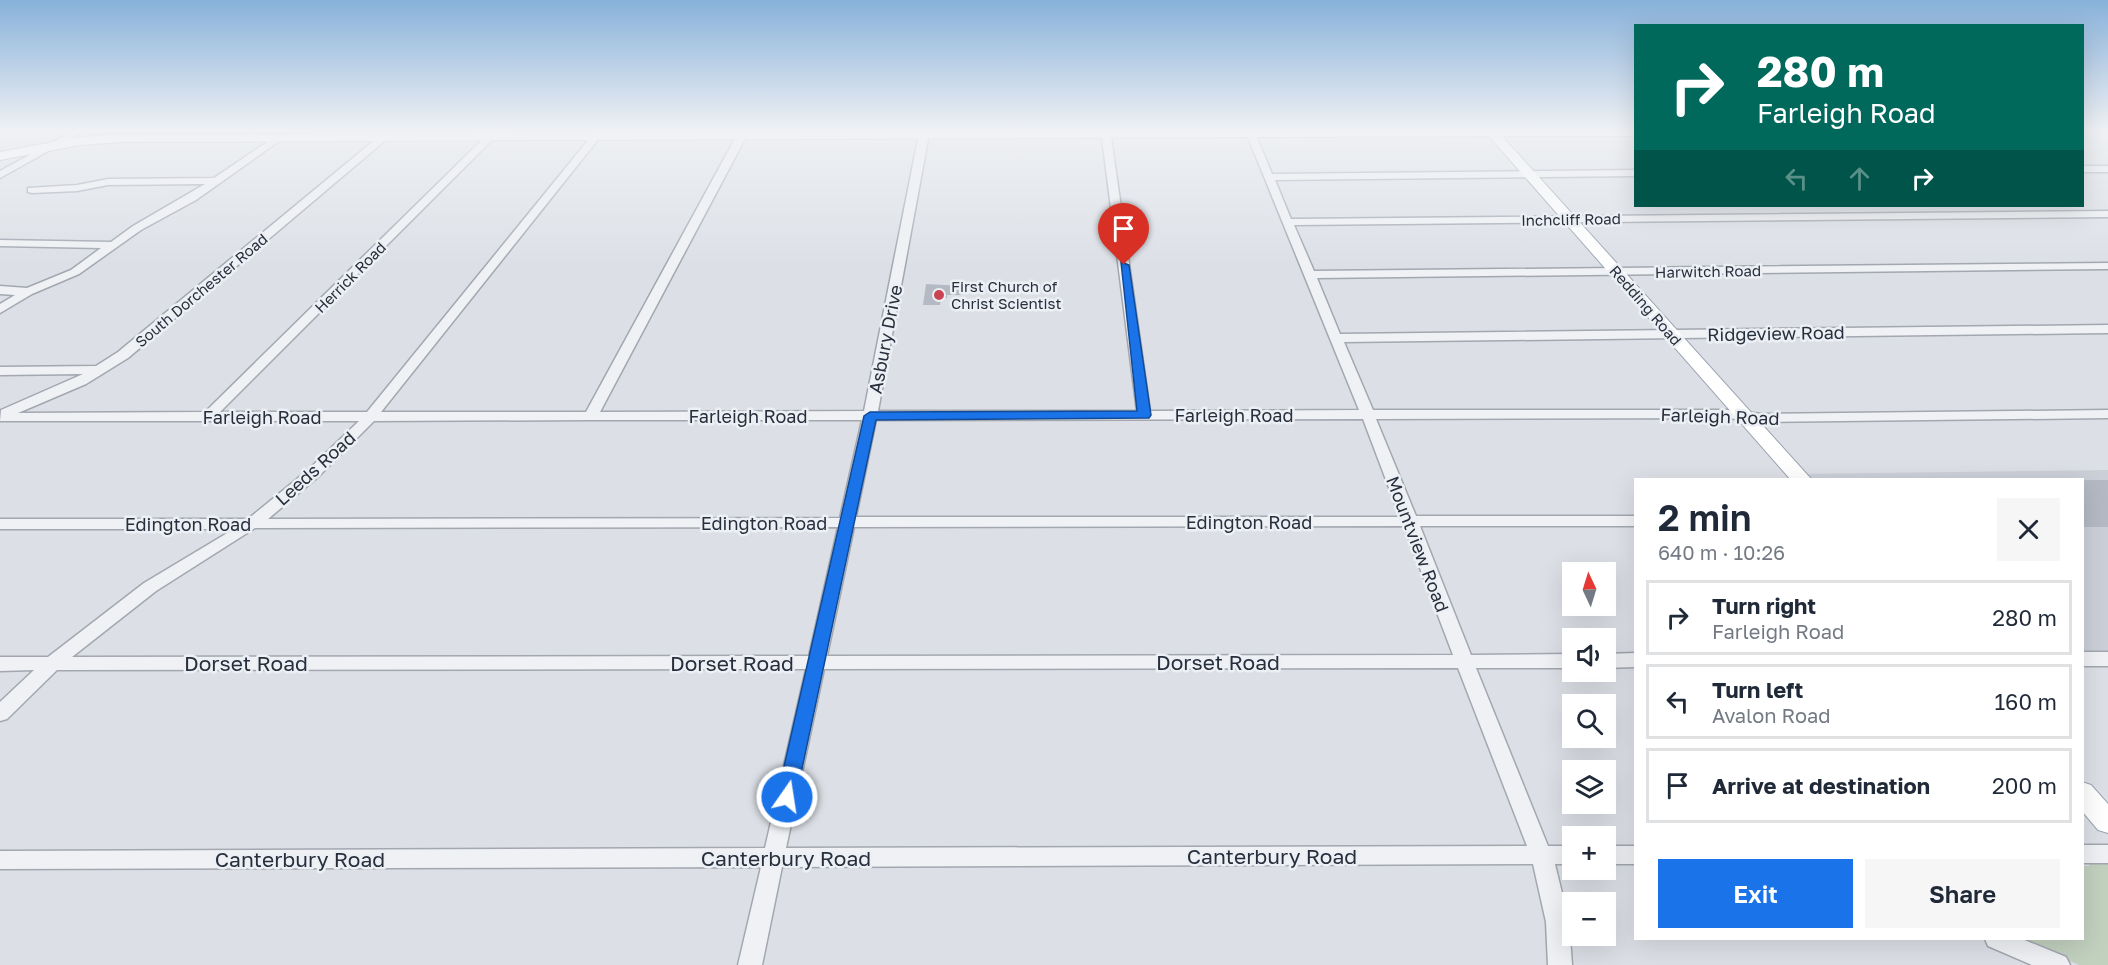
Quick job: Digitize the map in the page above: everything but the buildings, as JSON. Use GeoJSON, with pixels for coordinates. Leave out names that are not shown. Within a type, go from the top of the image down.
{"type":"FeatureCollection","features":[{"type":"Feature","properties":{"kind":"main road","name":"Redding Road"},"geometry":{"type":"LineString","coordinates":[[1531,175],[1800,478]]}},
{"type":"Feature","properties":{"kind":"main road"},"geometry":{"type":"LineString","coordinates":[[2084,795],[2108,822]]}},
{"type":"Feature","properties":{"kind":"street"},"geometry":{"type":"LineString","coordinates":[[0,309],[28,292],[75,272],[113,244],[192,198],[225,175]]}},
{"type":"Feature","properties":{"kind":"street","name":"South Dorchester Road"},"geometry":{"type":"LineString","coordinates":[[0,416],[24,407],[99,370],[130,349],[338,175]]}},
{"type":"Feature","properties":{"kind":"street","name":"Herrick Road"},"geometry":{"type":"LineString","coordinates":[[208,417],[451,175]]}},
{"type":"Feature","properties":{"kind":"street","name":"Leeds Road"},"geometry":{"type":"LineString","coordinates":[[0,714],[53,663],[94,628],[151,587],[251,524],[332,458],[370,417],[565,175]]}},
{"type":"Feature","properties":{"kind":"street"},"geometry":{"type":"LineString","coordinates":[[591,416],[720,175]]}},
{"type":"Feature","properties":{"kind":"street","name":"Asbury Drive"},"geometry":{"type":"LineString","coordinates":[[750,965],[870,416],[916,175]]}},
{"type":"Feature","properties":{"kind":"street"},"geometry":{"type":"LineString","coordinates":[[1111,175],[1144,415]]}},
{"type":"Feature","properties":{"kind":"street"},"geometry":{"type":"LineString","coordinates":[[1267,177],[1439,175]]}},
{"type":"Feature","properties":{"kind":"street","name":"Mountview Road"},"geometry":{"type":"LineString","coordinates":[[1267,177],[1368,415],[1541,855],[1556,902],[1560,965]]}},
{"type":"Feature","properties":{"kind":"street"},"geometry":{"type":"LineString","coordinates":[[33,190],[77,188],[119,182],[216,181]]}},
{"type":"Feature","properties":{"kind":"street","name":"Inchcliff Road"},"geometry":{"type":"LineString","coordinates":[[1287,222],[2108,214]]}},
{"type":"Feature","properties":{"kind":"street"},"geometry":{"type":"LineString","coordinates":[[0,243],[113,244]]}},
{"type":"Feature","properties":{"kind":"street","name":"Harwitch Road"},"geometry":{"type":"LineString","coordinates":[[1308,275],[2108,266]]}},
{"type":"Feature","properties":{"kind":"street"},"geometry":{"type":"LineString","coordinates":[[0,290],[28,292]]}},
{"type":"Feature","properties":{"kind":"street","name":"Ridgeview Road"},"geometry":{"type":"LineString","coordinates":[[1335,338],[2108,329]]}},
{"type":"Feature","properties":{"kind":"street"},"geometry":{"type":"LineString","coordinates":[[0,371],[99,370]]}},
{"type":"Feature","properties":{"kind":"street","name":"Farleigh Road"},"geometry":{"type":"LineString","coordinates":[[0,416],[1727,414],[1762,418],[2108,414]]}},
{"type":"Feature","properties":{"kind":"street","name":"Edington Road"},"geometry":{"type":"LineString","coordinates":[[0,524],[1634,521]]}},
{"type":"Feature","properties":{"kind":"street"},"geometry":{"type":"LineString","coordinates":[[2084,659],[2108,659]]}},
{"type":"Feature","properties":{"kind":"street"},"geometry":{"type":"LineString","coordinates":[[1616,661],[1634,660]]}},
{"type":"Feature","properties":{"kind":"street","name":"Dorset Road"},"geometry":{"type":"LineString","coordinates":[[0,664],[1562,661]]}},
{"type":"Feature","properties":{"kind":"street"},"geometry":{"type":"LineString","coordinates":[[2084,854],[2108,854]]}},
{"type":"Feature","properties":{"kind":"street","name":"Canterbury Road"},"geometry":{"type":"LineString","coordinates":[[0,860],[1562,855]]}},
{"type":"Feature","properties":{"kind":"street"},"geometry":{"type":"LineString","coordinates":[[1616,855],[1634,855]]}},
{"type":"Feature","properties":{"kind":"street"},"geometry":{"type":"LineString","coordinates":[[1998,940],[2058,965]]}},
{"type":"Feature","properties":{"kind":"shaded area"},"geometry":{"type":"Polygon","coordinates":[[[2108,470],[2108,659],[2084,659],[2084,478],[1800,478],[1797,474],[2108,470]]]}},
{"type":"Feature","properties":{"kind":"green space"},"geometry":{"type":"Polygon","coordinates":[[[2090,862],[2108,862],[2108,965],[2079,965],[2021,940],[2084,940],[2084,866],[2089,866],[2090,862]]]}},
{"type":"Feature","properties":{"kind":"place","name":"First Church of Christ Scientist"},"geometry":{"type":"Point","coordinates":[939,295]}},
{"type":"Feature","properties":{"kind":"route"},"geometry":{"type":"LineString","coordinates":[[787,797],[870,416],[1144,415],[1124,265]]}}]}
